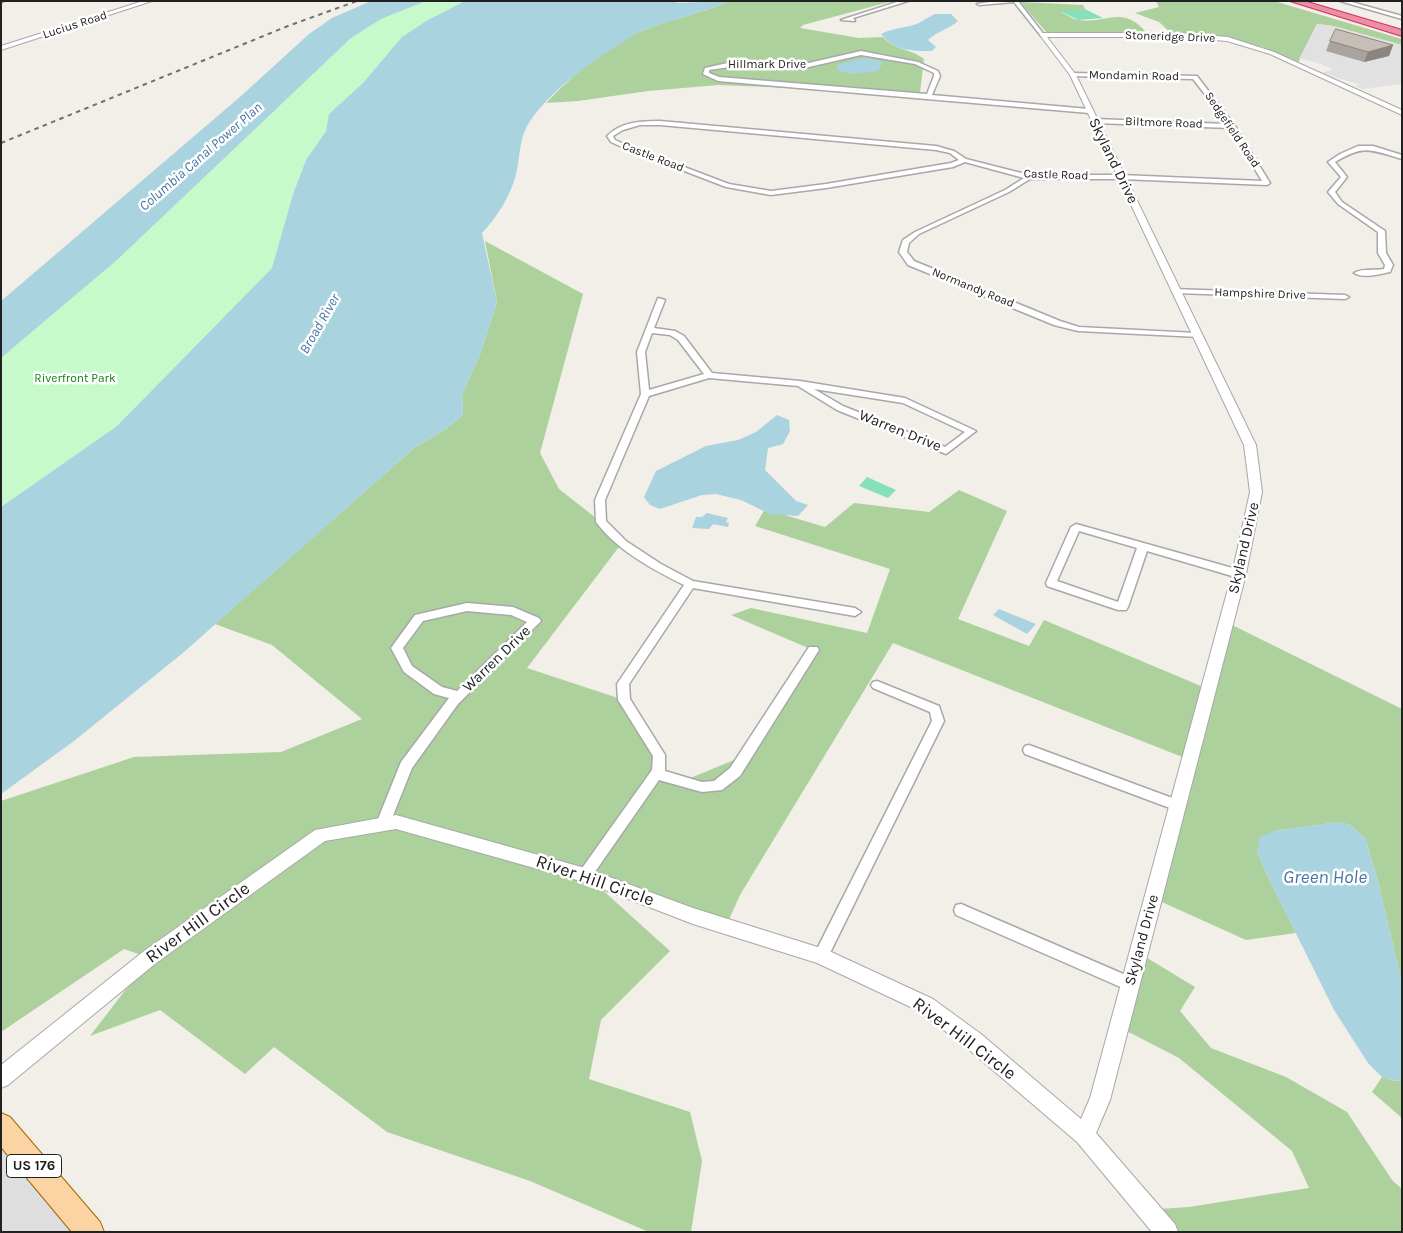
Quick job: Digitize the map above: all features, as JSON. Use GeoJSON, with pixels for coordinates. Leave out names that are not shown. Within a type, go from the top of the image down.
{"type":"FeatureCollection","features":[{"type":"Feature","properties":{"kind":"highway"},"geometry":{"type":"LineString","coordinates":[[1294,1],[1402,33]]}},
{"type":"Feature","properties":{"kind":"highway"},"geometry":{"type":"LineString","coordinates":[[1319,1],[1402,27]]}},
{"type":"Feature","properties":{"kind":"main road","name":"US 176"},"geometry":{"type":"LineString","coordinates":[[1,1126],[90,1232]]}},
{"type":"Feature","properties":{"kind":"street","name":"Lucius Road"},"geometry":{"type":"LineString","coordinates":[[1,48],[149,1]]}},
{"type":"Feature","properties":{"kind":"street"},"geometry":{"type":"LineString","coordinates":[[849,18],[904,1]]}},
{"type":"Feature","properties":{"kind":"street"},"geometry":{"type":"LineString","coordinates":[[979,4],[1015,1]]}},
{"type":"Feature","properties":{"kind":"street","name":"Skyland Drive"},"geometry":{"type":"LineString","coordinates":[[1015,1],[1073,75],[1250,445],[1256,492],[1239,574],[1100,1100],[1084,1135]]}},
{"type":"Feature","properties":{"kind":"street"},"geometry":{"type":"LineString","coordinates":[[1342,1],[1402,18]]}},
{"type":"Feature","properties":{"kind":"street","name":"Stoneridge Drive"},"geometry":{"type":"LineString","coordinates":[[1043,35],[1178,34],[1228,40],[1272,53],[1402,114]]}},
{"type":"Feature","properties":{"kind":"street","name":"Hillmark Drive"},"geometry":{"type":"LineString","coordinates":[[929,96],[937,76],[936,72],[916,63],[872,54],[843,55],[801,67],[740,62],[726,63],[707,69],[706,74],[718,79],[929,96],[1092,116]]}},
{"type":"Feature","properties":{"kind":"street","name":"Mondamin Road"},"geometry":{"type":"LineString","coordinates":[[1073,75],[1195,77]]}},
{"type":"Feature","properties":{"kind":"street","name":"Sedgefield Road"},"geometry":{"type":"LineString","coordinates":[[1195,77],[1232,126],[1268,183]]}},
{"type":"Feature","properties":{"kind":"street","name":"Biltmore Road"},"geometry":{"type":"LineString","coordinates":[[1092,116],[1232,126]]}},
{"type":"Feature","properties":{"kind":"street","name":"Castle Road"},"geometry":{"type":"LineString","coordinates":[[964,160],[953,165],[771,193],[728,186],[624,146],[613,141],[610,136],[623,127],[635,124],[660,123],[936,148],[952,152],[964,160],[1029,177],[1121,177],[1268,183]]}},
{"type":"Feature","properties":{"kind":"street"},"geometry":{"type":"LineString","coordinates":[[1358,273],[1375,274],[1387,270],[1389,264],[1382,253],[1381,231],[1340,204],[1331,192],[1344,177],[1331,162],[1349,150],[1360,147],[1369,147],[1402,157]]}},
{"type":"Feature","properties":{"kind":"street","name":"Normandy Road"},"geometry":{"type":"LineString","coordinates":[[1029,177],[998,195],[917,233],[906,242],[904,252],[911,263],[1057,323],[1096,331],[1196,335]]}},
{"type":"Feature","properties":{"kind":"street","name":"Hampshire Drive"},"geometry":{"type":"LineString","coordinates":[[1176,291],[1345,297]]}},
{"type":"Feature","properties":{"kind":"street"},"geometry":{"type":"LineString","coordinates":[[661,300],[641,352],[645,394],[600,500],[601,522],[622,542],[657,567],[690,584],[855,612]]}},
{"type":"Feature","properties":{"kind":"street"},"geometry":{"type":"LineString","coordinates":[[650,330],[672,333],[682,338],[709,375]]}},
{"type":"Feature","properties":{"kind":"street","name":"Warren Drive"},"geometry":{"type":"LineString","coordinates":[[645,394],[709,375],[800,384],[906,401],[971,431],[946,451],[840,408],[800,384]]}},
{"type":"Feature","properties":{"kind":"street"},"geometry":{"type":"LineString","coordinates":[[1143,547],[1122,607],[1051,583],[1076,527],[1239,574]]}},
{"type":"Feature","properties":{"kind":"street"},"geometry":{"type":"LineString","coordinates":[[585,875],[656,774],[659,755],[624,700],[623,684],[690,584]]}},
{"type":"Feature","properties":{"kind":"street","name":"Warren Drive"},"geometry":{"type":"LineString","coordinates":[[383,824],[406,766],[459,696],[535,622],[514,611],[468,608],[419,618],[397,648],[408,670],[438,691],[459,696]]}},
{"type":"Feature","properties":{"kind":"street"},"geometry":{"type":"LineString","coordinates":[[656,774],[702,787],[717,786],[735,772],[813,650]]}},
{"type":"Feature","properties":{"kind":"street"},"geometry":{"type":"LineString","coordinates":[[821,956],[938,721],[935,709],[877,685]]}},
{"type":"Feature","properties":{"kind":"street"},"geometry":{"type":"LineString","coordinates":[[1029,750],[1178,806]]}},
{"type":"Feature","properties":{"kind":"street","name":"River Hill Circle"},"geometry":{"type":"LineString","coordinates":[[1,1078],[150,957],[321,835],[396,822],[585,875],[693,916],[821,956],[926,1005],[974,1041],[1084,1135],[1167,1232]]}},
{"type":"Feature","properties":{"kind":"street"},"geometry":{"type":"LineString","coordinates":[[962,910],[1130,984]]}},
{"type":"Feature","properties":{"kind":"shaded area"},"geometry":{"type":"Polygon","coordinates":[[[1317,24],[1333,26],[1402,45],[1402,84],[1362,89],[1355,86],[1361,85],[1322,73],[1333,69],[1312,61],[1299,59],[1317,24]]]}},
{"type":"Feature","properties":{"kind":"shaded area"},"geometry":{"type":"Polygon","coordinates":[[[1,1126],[90,1232],[1,1232],[1,1126]]]}},
{"type":"Feature","properties":{"kind":"green space","name":"Riverfront Park"},"geometry":{"type":"Polygon","coordinates":[[[426,1],[465,1],[428,20],[389,52],[363,83],[329,114],[326,131],[306,160],[293,193],[272,268],[117,426],[1,507],[1,358],[117,260],[351,38],[381,19],[426,1]]]}},
{"type":"Feature","properties":{"kind":"green space"},"geometry":{"type":"Polygon","coordinates":[[[729,1],[889,2],[803,25],[800,28],[859,38],[883,37],[893,45],[919,55],[924,59],[920,93],[718,85],[546,103],[591,62],[628,37],[729,1]]]}},
{"type":"Feature","properties":{"kind":"green space"},"geometry":{"type":"Polygon","coordinates":[[[1156,1],[1274,1],[1402,39],[1402,45],[1333,26],[1317,24],[1298,63],[1263,47],[1222,37],[1171,33],[1159,22],[1135,13],[1159,7],[1156,1]]]}},
{"type":"Feature","properties":{"kind":"green space"},"geometry":{"type":"Polygon","coordinates":[[[1020,2],[1083,5],[1085,9],[1061,12],[1077,20],[1089,21],[1122,17],[1138,24],[1147,33],[1047,33],[1020,2]]]}},
{"type":"Feature","properties":{"kind":"green space"},"geometry":{"type":"Polygon","coordinates":[[[1085,9],[1103,18],[1078,20],[1060,11],[1085,9]]]}},
{"type":"Feature","properties":{"kind":"green space"},"geometry":{"type":"Polygon","coordinates":[[[485,241],[583,294],[540,453],[559,489],[601,522],[622,543],[527,668],[624,700],[659,755],[658,772],[681,782],[746,755],[813,650],[731,615],[751,608],[867,633],[890,569],[755,526],[765,509],[825,527],[854,503],[929,512],[959,490],[1007,511],[958,619],[1029,646],[1044,620],[1208,689],[1226,622],[1402,709],[1402,984],[1378,881],[1365,838],[1350,825],[1339,822],[1274,831],[1257,850],[1264,869],[1296,933],[1246,940],[1153,898],[1190,760],[893,643],[740,895],[726,926],[587,876],[670,951],[601,1020],[589,1079],[690,1112],[702,1161],[691,1232],[649,1232],[530,1181],[387,1132],[274,1047],[245,1074],[160,1010],[90,1036],[150,958],[124,949],[1,1032],[1,801],[134,757],[281,752],[362,719],[272,645],[215,624],[414,448],[444,430],[463,415],[462,394],[479,357],[497,302],[485,241]]]}},
{"type":"Feature","properties":{"kind":"green space"},"geometry":{"type":"Polygon","coordinates":[[[867,477],[896,490],[888,498],[859,486],[867,477]]]}},
{"type":"Feature","properties":{"kind":"green space"},"geometry":{"type":"Polygon","coordinates":[[[1139,953],[1195,987],[1180,1011],[1211,1048],[1286,1077],[1347,1112],[1392,1180],[1402,1189],[1402,1232],[1167,1232],[1160,1209],[1189,1207],[1309,1188],[1292,1151],[1179,1058],[1119,1027],[1139,953]]]}},
{"type":"Feature","properties":{"kind":"green space"},"geometry":{"type":"Polygon","coordinates":[[[1382,1077],[1394,1081],[1402,1080],[1402,1118],[1372,1092],[1382,1077]]]}},
{"type":"Feature","properties":{"kind":"water","name":"Columbia Canal Power Plan"},"geometry":{"type":"Polygon","coordinates":[[[371,1],[426,1],[381,19],[351,38],[117,260],[1,358],[1,301],[240,97],[309,34],[332,18],[371,1]]]}},
{"type":"Feature","properties":{"kind":"water","name":"Broad River"},"geometry":{"type":"Polygon","coordinates":[[[465,1],[678,1],[676,3],[729,1],[643,30],[634,35],[595,60],[569,80],[545,102],[527,126],[522,138],[516,174],[511,190],[498,213],[482,233],[497,302],[479,357],[462,394],[463,415],[444,430],[414,448],[184,652],[74,741],[1,794],[1,507],[117,426],[272,268],[293,194],[306,160],[326,131],[329,114],[363,83],[402,37],[428,20],[465,1]]]}},
{"type":"Feature","properties":{"kind":"water"},"geometry":{"type":"Polygon","coordinates":[[[935,14],[951,14],[958,21],[928,40],[936,47],[932,51],[910,50],[898,47],[886,40],[881,34],[917,24],[935,14]]]}},
{"type":"Feature","properties":{"kind":"water"},"geometry":{"type":"Polygon","coordinates":[[[866,57],[883,62],[878,71],[851,74],[838,70],[837,65],[866,57]]]}},
{"type":"Feature","properties":{"kind":"water"},"geometry":{"type":"Polygon","coordinates":[[[777,415],[789,420],[790,431],[783,444],[768,448],[765,470],[796,501],[808,505],[798,516],[770,514],[741,500],[716,494],[702,495],[660,509],[650,505],[644,497],[656,471],[706,446],[738,440],[756,432],[777,415]]]}},
{"type":"Feature","properties":{"kind":"water"},"geometry":{"type":"Polygon","coordinates":[[[707,513],[728,518],[726,522],[729,523],[728,527],[713,524],[709,529],[692,528],[696,517],[702,517],[707,513]]]}},
{"type":"Feature","properties":{"kind":"water"},"geometry":{"type":"Polygon","coordinates":[[[999,609],[1036,624],[1027,634],[993,615],[999,609]]]}},
{"type":"Feature","properties":{"kind":"water","name":"Green Hole"},"geometry":{"type":"Polygon","coordinates":[[[1339,822],[1350,825],[1365,838],[1378,881],[1402,984],[1402,1080],[1394,1081],[1382,1077],[1368,1063],[1334,1010],[1264,869],[1257,850],[1260,837],[1274,831],[1339,822]]]}},
{"type":"Feature","properties":{"kind":"building"},"geometry":{"type":"Polygon","coordinates":[[[1336,29],[1393,45],[1368,52],[1330,41],[1336,29]]]}},
{"type":"Feature","properties":{"kind":"railway"},"geometry":{"type":"LineString","coordinates":[[1,143],[288,26],[357,1]]}}]}
